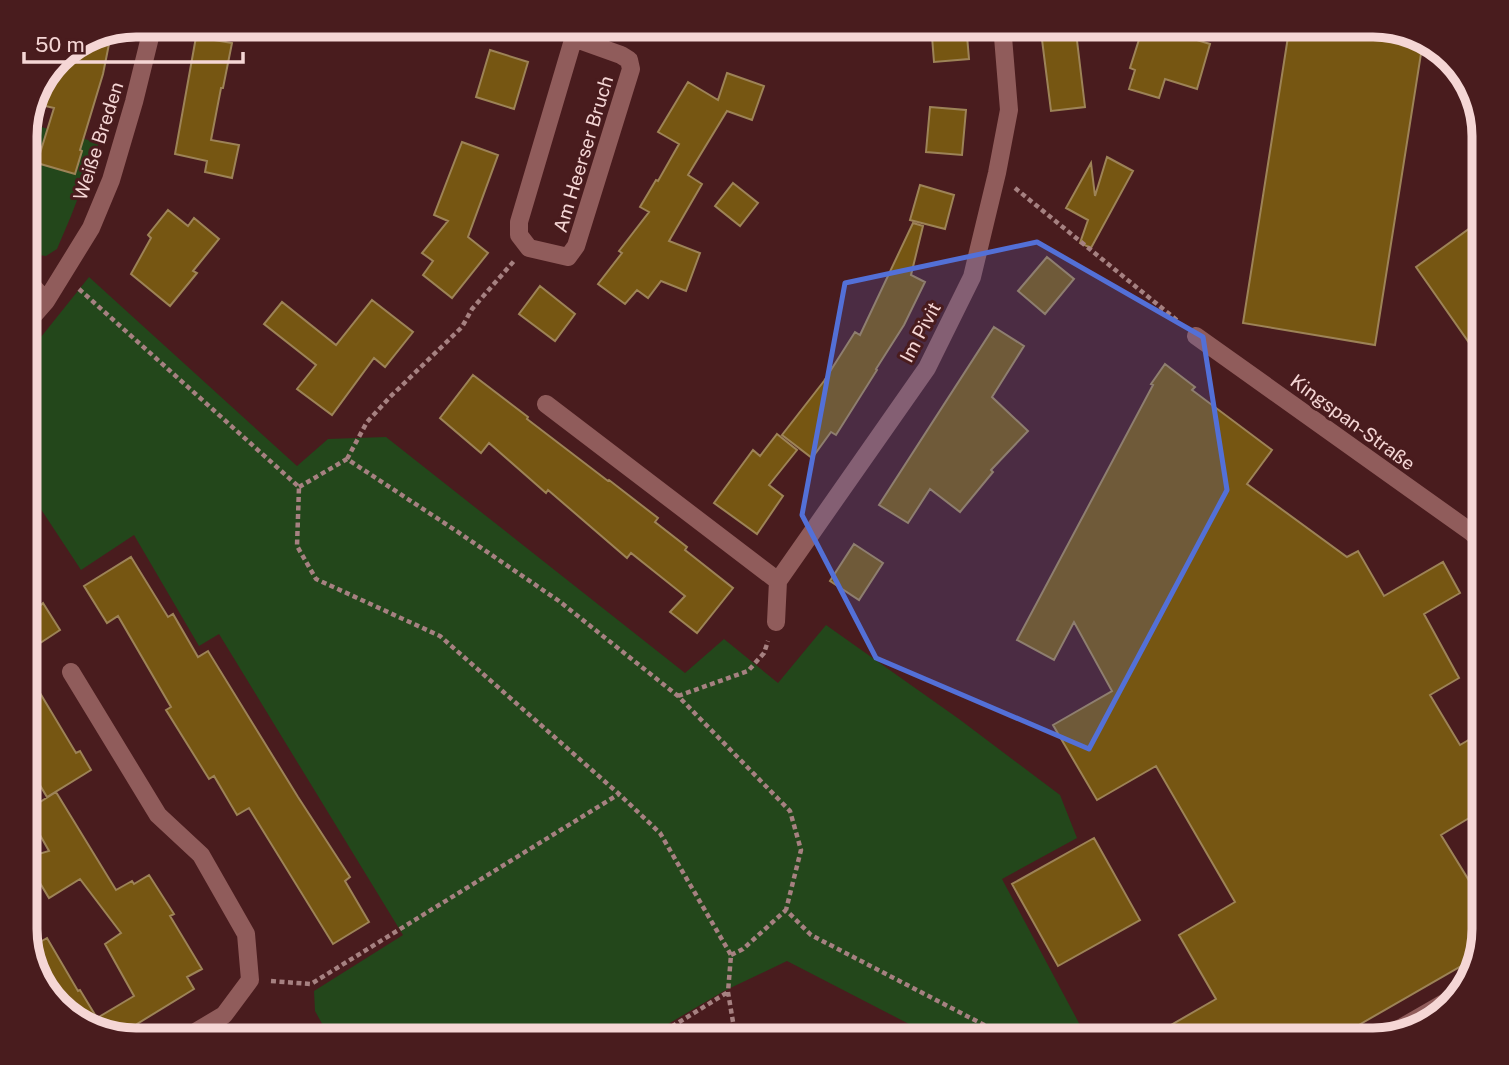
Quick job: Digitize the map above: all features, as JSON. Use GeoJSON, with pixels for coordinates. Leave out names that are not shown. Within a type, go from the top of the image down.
{"type":"FeatureCollection","features":[{"type":"Feature","properties":{"kind":"street","name":"Weiße Breden"},"geometry":{"type":"LineString","coordinates":[[37,311],[92,228],[111,180],[150,37]]}},
{"type":"Feature","properties":{"kind":"street","name":"Am Heerser Bruch"},"geometry":{"type":"LineString","coordinates":[[576,37],[519,222],[519,235],[528,248],[568,257],[576,246],[631,69],[629,60],[589,37]]}},
{"type":"Feature","properties":{"kind":"street","name":"Im Pivit"},"geometry":{"type":"LineString","coordinates":[[778,581],[927,368],[972,276],[1009,110],[1003,37]]}},
{"type":"Feature","properties":{"kind":"street"},"geometry":{"type":"LineString","coordinates":[[37,291],[46,301]]}},
{"type":"Feature","properties":{"kind":"street","name":"Kingspan-Straße"},"geometry":{"type":"LineString","coordinates":[[1196,336],[1472,534]]}},
{"type":"Feature","properties":{"kind":"street"},"geometry":{"type":"LineString","coordinates":[[546,404],[778,581],[776,622]]}},
{"type":"Feature","properties":{"kind":"street"},"geometry":{"type":"LineString","coordinates":[[71,672],[158,816],[201,855],[247,934],[250,980],[224,1014],[202,1028]]}},
{"type":"Feature","properties":{"kind":"path"},"geometry":{"type":"LineString","coordinates":[[997,173],[1196,336]]}},
{"type":"Feature","properties":{"kind":"path"},"geometry":{"type":"LineString","coordinates":[[299,487],[346,459],[367,422],[463,327],[472,309],[521,254]]}},
{"type":"Feature","properties":{"kind":"path"},"geometry":{"type":"LineString","coordinates":[[63,274],[299,487],[297,546],[316,579],[440,636],[660,833],[731,955],[728,992],[734,1028]]}},
{"type":"Feature","properties":{"kind":"path"},"geometry":{"type":"LineString","coordinates":[[346,459],[559,601],[677,696],[790,811],[801,850],[786,910],[743,949],[731,955]]}},
{"type":"Feature","properties":{"kind":"path"},"geometry":{"type":"LineString","coordinates":[[677,696],[748,671],[764,653],[776,622]]}},
{"type":"Feature","properties":{"kind":"path"},"geometry":{"type":"LineString","coordinates":[[250,980],[311,984],[619,794]]}},
{"type":"Feature","properties":{"kind":"path"},"geometry":{"type":"LineString","coordinates":[[786,910],[811,935],[988,1028]]}},
{"type":"Feature","properties":{"kind":"path"},"geometry":{"type":"LineString","coordinates":[[671,1028],[728,992]]}},
{"type":"Feature","properties":{"kind":"highlighted area"},"geometry":{"type":"Polygon","coordinates":[[[1037,242],[1203,337],[1227,490],[1089,749],[876,658],[802,515],[845,283],[1037,242]]]}},
{"type":"Feature","properties":{"kind":"green space"},"geometry":{"type":"Polygon","coordinates":[[[38,126],[99,143],[57,249],[46,256],[37,255],[38,126]]]}},
{"type":"Feature","properties":{"kind":"green space"},"geometry":{"type":"Polygon","coordinates":[[[89,277],[297,466],[328,439],[386,437],[685,673],[724,639],[778,683],[826,625],[959,719],[1060,795],[1077,838],[1002,879],[1082,1028],[917,1028],[787,961],[724,991],[661,1028],[324,1028],[315,1011],[314,991],[403,935],[219,634],[199,646],[134,535],[81,570],[37,503],[37,342],[89,277]]]}},
{"type":"Feature","properties":{"kind":"building"},"geometry":{"type":"Polygon","coordinates":[[[196,37],[232,43],[211,140],[239,145],[232,178],[205,172],[207,161],[175,154],[196,37]]]}},
{"type":"Feature","properties":{"kind":"building"},"geometry":{"type":"Polygon","coordinates":[[[932,37],[967,37],[969,59],[934,62],[932,37]]]}},
{"type":"Feature","properties":{"kind":"building"},"geometry":{"type":"Polygon","coordinates":[[[1042,37],[1077,37],[1085,107],[1051,111],[1042,37]]]}},
{"type":"Feature","properties":{"kind":"building"},"geometry":{"type":"Polygon","coordinates":[[[1140,37],[1187,37],[1210,44],[1197,89],[1165,79],[1159,98],[1129,89],[1135,70],[1130,68],[1140,37]]]}},
{"type":"Feature","properties":{"kind":"building"},"geometry":{"type":"Polygon","coordinates":[[[1288,37],[1373,37],[1405,42],[1422,50],[1375,345],[1243,323],[1288,37]]]}},
{"type":"Feature","properties":{"kind":"building"},"geometry":{"type":"Polygon","coordinates":[[[110,41],[75,174],[37,163],[54,108],[42,105],[53,81],[81,53],[110,41]]]}},
{"type":"Feature","properties":{"kind":"building"},"geometry":{"type":"Polygon","coordinates":[[[490,50],[528,62],[514,109],[476,97],[490,50]]]}},
{"type":"Feature","properties":{"kind":"building"},"geometry":{"type":"Polygon","coordinates":[[[727,73],[764,86],[752,120],[727,111],[688,175],[702,184],[669,241],[700,253],[686,291],[661,281],[648,298],[637,290],[625,304],[598,284],[649,212],[640,207],[679,144],[658,132],[688,82],[718,100],[727,73]]]}},
{"type":"Feature","properties":{"kind":"building"},"geometry":{"type":"Polygon","coordinates":[[[930,107],[966,110],[962,155],[926,152],[930,107]]]}},
{"type":"Feature","properties":{"kind":"building"},"geometry":{"type":"Polygon","coordinates":[[[462,142],[498,155],[468,237],[488,253],[452,298],[423,275],[433,261],[422,253],[448,221],[434,215],[462,142]]]}},
{"type":"Feature","properties":{"kind":"building"},"geometry":{"type":"Polygon","coordinates":[[[1107,157],[1133,171],[1091,248],[1080,243],[1088,220],[1066,208],[1091,163],[1095,196],[1107,157]]]}},
{"type":"Feature","properties":{"kind":"building"},"geometry":{"type":"Polygon","coordinates":[[[733,183],[758,203],[740,226],[715,206],[733,183]]]}},
{"type":"Feature","properties":{"kind":"building"},"geometry":{"type":"Polygon","coordinates":[[[920,185],[954,195],[945,229],[910,220],[920,185]]]}},
{"type":"Feature","properties":{"kind":"building"},"geometry":{"type":"Polygon","coordinates":[[[168,210],[188,226],[194,218],[219,239],[193,271],[197,273],[170,306],[131,274],[151,238],[148,235],[168,210]]]}},
{"type":"Feature","properties":{"kind":"building"},"geometry":{"type":"Polygon","coordinates":[[[913,223],[923,226],[911,275],[925,282],[904,325],[836,435],[831,432],[812,458],[782,435],[824,381],[855,332],[860,335],[913,223]]]}},
{"type":"Feature","properties":{"kind":"building"},"geometry":{"type":"Polygon","coordinates":[[[1472,227],[1472,347],[1416,267],[1472,227]]]}},
{"type":"Feature","properties":{"kind":"building"},"geometry":{"type":"Polygon","coordinates":[[[1047,257],[1074,279],[1045,314],[1018,291],[1047,257]]]}},
{"type":"Feature","properties":{"kind":"building"},"geometry":{"type":"Polygon","coordinates":[[[540,286],[575,314],[555,341],[519,314],[540,286]]]}},
{"type":"Feature","properties":{"kind":"building"},"geometry":{"type":"Polygon","coordinates":[[[372,300],[413,332],[385,367],[374,358],[332,415],[297,389],[316,365],[264,324],[282,302],[336,345],[372,300]]]}},
{"type":"Feature","properties":{"kind":"building"},"geometry":{"type":"Polygon","coordinates":[[[994,327],[1024,346],[992,397],[1028,431],[991,470],[993,472],[960,512],[930,489],[908,523],[879,505],[994,327]]]}},
{"type":"Feature","properties":{"kind":"building"},"geometry":{"type":"Polygon","coordinates":[[[1165,364],[1195,387],[1192,390],[1272,450],[1247,484],[1347,557],[1358,551],[1384,596],[1443,562],[1460,593],[1424,614],[1459,678],[1430,695],[1460,745],[1472,738],[1472,816],[1441,835],[1470,882],[1472,881],[1472,929],[1467,961],[1357,1026],[1358,1028],[1166,1028],[1216,999],[1179,935],[1235,902],[1156,766],[1097,800],[1053,725],[1112,691],[1074,622],[1054,660],[1017,640],[1153,385],[1151,384],[1165,364]]]}},
{"type":"Feature","properties":{"kind":"building"},"geometry":{"type":"Polygon","coordinates":[[[473,375],[658,518],[655,522],[687,547],[685,550],[733,588],[697,633],[670,612],[685,596],[631,553],[627,558],[489,443],[481,453],[440,418],[473,375]]]}},
{"type":"Feature","properties":{"kind":"building"},"geometry":{"type":"Polygon","coordinates":[[[777,434],[797,450],[769,485],[783,496],[757,534],[714,503],[753,450],[760,456],[777,434]]]}},
{"type":"Feature","properties":{"kind":"building"},"geometry":{"type":"Polygon","coordinates":[[[854,544],[883,563],[859,600],[830,581],[854,544]]]}},
{"type":"Feature","properties":{"kind":"building"},"geometry":{"type":"Polygon","coordinates":[[[131,557],[168,617],[173,614],[198,657],[208,651],[350,877],[345,881],[369,922],[333,944],[249,808],[237,815],[214,776],[209,779],[166,710],[171,707],[118,616],[107,623],[84,586],[131,557]]]}},
{"type":"Feature","properties":{"kind":"building"},"geometry":{"type":"Polygon","coordinates":[[[43,603],[60,630],[37,645],[37,609],[43,603]]]}},
{"type":"Feature","properties":{"kind":"building"},"geometry":{"type":"Polygon","coordinates":[[[37,688],[76,753],[80,751],[91,770],[47,797],[37,780],[37,688]]]}},
{"type":"Feature","properties":{"kind":"building"},"geometry":{"type":"Polygon","coordinates":[[[56,792],[116,890],[149,875],[174,914],[170,916],[202,969],[187,977],[194,989],[131,1028],[104,1023],[86,1015],[61,994],[47,973],[40,955],[38,943],[47,938],[97,1018],[134,996],[105,944],[121,933],[80,879],[49,898],[37,878],[37,854],[49,851],[37,830],[37,804],[56,792]]]}},
{"type":"Feature","properties":{"kind":"building"},"geometry":{"type":"Polygon","coordinates":[[[1094,838],[1140,920],[1058,966],[1012,884],[1094,838]]]}}]}
